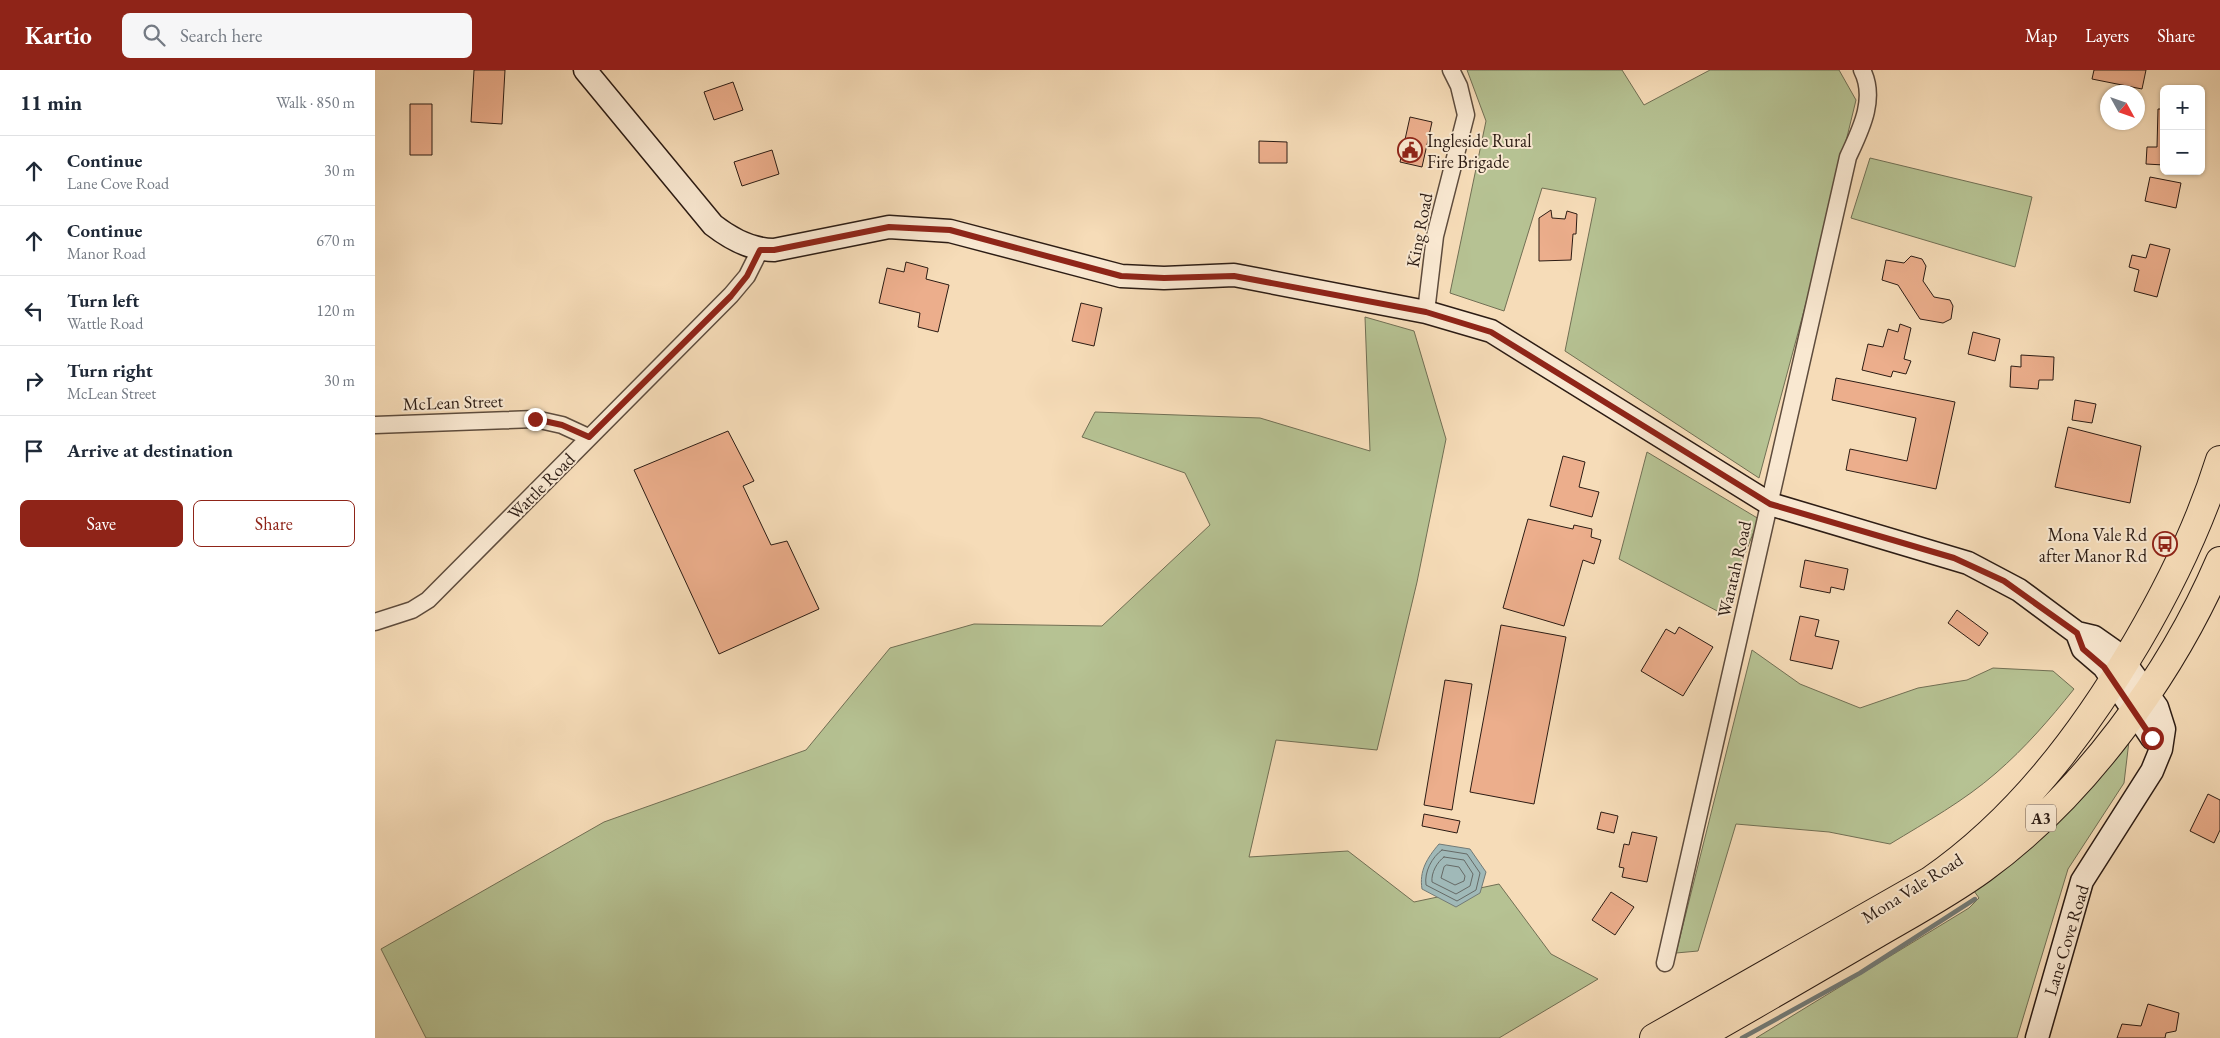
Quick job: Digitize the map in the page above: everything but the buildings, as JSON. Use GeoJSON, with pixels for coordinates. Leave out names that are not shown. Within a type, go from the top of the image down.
{"type":"FeatureCollection","features":[{"type":"Feature","properties":{"kind":"highway","name":"Mona Vale Road"},"geometry":{"type":"LineString","coordinates":[[1654,1038],[1902,897],[1964,856],[1995,828],[2037,785],[2097,708],[2120,672],[2170,584],[2204,506],[2220,460]]}},
{"type":"Feature","properties":{"kind":"highway"},"geometry":{"type":"LineString","coordinates":[[2204,506],[2220,482]]}},
{"type":"Feature","properties":{"kind":"highway","name":"Mona Vale Road"},"geometry":{"type":"LineString","coordinates":[[1696,1038],[1928,904],[1981,869],[2018,840],[2067,792],[2102,754],[2141,701],[2189,624],[2220,561]]}},
{"type":"Feature","properties":{"kind":"street"},"geometry":{"type":"LineString","coordinates":[[585,70],[713,225],[729,237],[760,250],[774,250],[889,227],[950,230],[1121,276],[1164,278],[1234,276],[1426,312],[1491,332],[1770,504]]}},
{"type":"Feature","properties":{"kind":"street","name":"King Road"},"geometry":{"type":"LineString","coordinates":[[1426,312],[1435,236],[1466,115],[1459,86],[1451,70]]}},
{"type":"Feature","properties":{"kind":"street","name":"Waratah Road"},"geometry":{"type":"LineString","coordinates":[[1665,963],[1848,157],[1865,120],[1867,80],[1862,70]]}},
{"type":"Feature","properties":{"kind":"street","name":"Wattle Road"},"geometry":{"type":"LineString","coordinates":[[375,622],[411,610],[428,600],[731,296],[747,276],[760,250]]}},
{"type":"Feature","properties":{"kind":"street","name":"McLean Street"},"geometry":{"type":"LineString","coordinates":[[375,425],[535,419],[562,425],[589,437]]}},
{"type":"Feature","properties":{"kind":"street","name":"Lane Cove Road"},"geometry":{"type":"LineString","coordinates":[[1770,504],[1968,563],[2019,590],[2077,633],[2083,649],[2104,667],[2120,672],[2141,701],[2152,738],[2161,742],[2160,755],[2157,763],[2082,881],[2037,1038]]}},
{"type":"Feature","properties":{"kind":"green space"},"geometry":{"type":"Polygon","coordinates":[[[1467,70],[1622,70],[1644,105],[1710,70],[1839,70],[1856,100],[1813,277],[1759,478],[1565,351],[1596,198],[1542,188],[1504,311],[1450,293],[1486,121],[1467,70]]]}},
{"type":"Feature","properties":{"kind":"green space"},"geometry":{"type":"Polygon","coordinates":[[[1870,158],[2032,197],[2015,267],[1851,218],[1870,158]]]}},
{"type":"Feature","properties":{"kind":"green space"},"geometry":{"type":"Polygon","coordinates":[[[1365,317],[1414,331],[1446,439],[1417,582],[1377,750],[1276,740],[1249,857],[1348,851],[1414,902],[1499,884],[1551,954],[1598,979],[1499,1038],[426,1038],[381,949],[604,822],[806,750],[890,648],[974,624],[1102,626],[1210,525],[1185,473],[1082,437],[1095,412],[1260,418],[1370,451],[1365,317]]]}},
{"type":"Feature","properties":{"kind":"green space"},"geometry":{"type":"Polygon","coordinates":[[[1647,452],[1759,519],[1721,613],[1619,559],[1647,452]]]}},
{"type":"Feature","properties":{"kind":"green space"},"geometry":{"type":"Polygon","coordinates":[[[1752,650],[1800,684],[1860,708],[1918,688],[1967,680],[1993,668],[2053,671],[2074,689],[2037,733],[1996,773],[1958,802],[1890,844],[1829,832],[1736,824],[1698,951],[1676,953],[1752,650]]]}},
{"type":"Feature","properties":{"kind":"green space"},"geometry":{"type":"Polygon","coordinates":[[[2129,741],[2124,783],[2068,869],[2017,1038],[1756,1038],[1969,908],[1979,898],[1974,891],[2129,741]]]}},
{"type":"Feature","properties":{"kind":"water"},"geometry":{"type":"Polygon","coordinates":[[[1439,844],[1470,849],[1486,872],[1480,893],[1456,907],[1422,889],[1421,882],[1425,865],[1439,844]]]}},
{"type":"Feature","properties":{"kind":"waterway"},"geometry":{"type":"LineString","coordinates":[[1742,1038],[1860,973],[1975,899]]}},
{"type":"Feature","properties":{"kind":"place","name":"Ingleside Rural Fire Brigade"},"geometry":{"type":"Point","coordinates":[1410,150]}},
{"type":"Feature","properties":{"kind":"place","name":"Mona Vale Rd after Manor Rd"},"geometry":{"type":"Point","coordinates":[2165,544]}},
{"type":"Feature","properties":{"kind":"route"},"geometry":{"type":"LineString","coordinates":[[535,419],[562,425],[589,437],[731,296],[747,276],[760,250],[774,250],[889,227],[950,230],[1121,276],[1164,278],[1234,276],[1426,312],[1491,332],[1540,364],[1770,504],[1954,558],[1982,569],[2004,581],[2077,633],[2083,649],[2104,667],[2152,738]]}}]}
